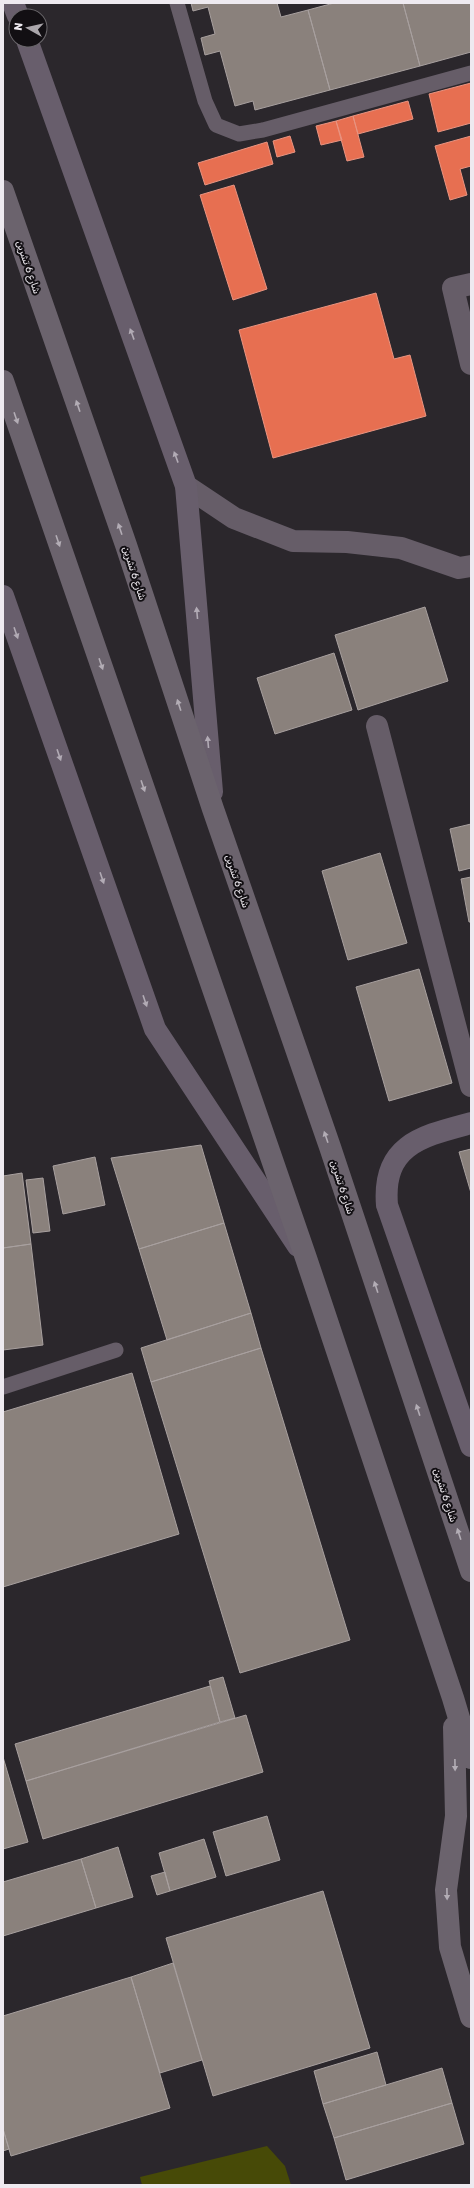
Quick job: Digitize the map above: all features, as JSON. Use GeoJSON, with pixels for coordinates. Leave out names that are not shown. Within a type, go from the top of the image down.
{"type":"FeatureCollection","features":[{"type":"Feature","properties":{"kind":"highway","name":"شارع 6 تشرين"},"geometry":{"type":"LineString","coordinates":[[3,192],[126,544],[213,809],[330,1147],[471,1571]]}},
{"type":"Feature","properties":{"kind":"highway"},"geometry":{"type":"LineString","coordinates":[[3,381],[306,1258],[453,1698],[471,1758]]}},
{"type":"Feature","properties":{"kind":"highway"},"geometry":{"type":"LineString","coordinates":[[453,1698],[456,1816],[446,1890],[450,1947],[471,2017]]}},
{"type":"Feature","properties":{"kind":"street"},"geometry":{"type":"LineString","coordinates":[[30,48],[186,486],[213,809]]}},
{"type":"Feature","properties":{"kind":"street"},"geometry":{"type":"LineString","coordinates":[[471,284],[453,288],[471,364]]}},
{"type":"Feature","properties":{"kind":"street"},"geometry":{"type":"LineString","coordinates":[[186,486],[234,518],[293,540],[347,542],[401,548],[459,568],[471,566]]}},
{"type":"Feature","properties":{"kind":"street"},"geometry":{"type":"LineString","coordinates":[[3,596],[155,1029],[306,1258]]}},
{"type":"Feature","properties":{"kind":"street"},"geometry":{"type":"LineString","coordinates":[[377,726],[471,1086]]}},
{"type":"Feature","properties":{"kind":"street"},"geometry":{"type":"LineString","coordinates":[[471,1124],[430,1134],[408,1146],[392,1166],[386,1191],[387,1205],[471,1446]]}},
{"type":"Feature","properties":{"kind":"lane"},"geometry":{"type":"LineString","coordinates":[[177,3],[205,101],[216,126],[239,134],[263,130],[471,73]]}},
{"type":"Feature","properties":{"kind":"lane"},"geometry":{"type":"LineString","coordinates":[[3,1387],[116,1350]]}},
{"type":"Feature","properties":{"kind":"shaded area"},"geometry":{"type":"Polygon","coordinates":[[[267,2146],[285,2166],[291,2185],[142,2185],[140,2177],[267,2146]]]}},
{"type":"Feature","properties":{"kind":"building: Shops"},"geometry":{"type":"Polygon","coordinates":[[[471,83],[471,123],[438,132],[429,94],[471,83]]]}},
{"type":"Feature","properties":{"kind":"building: Shops"},"geometry":{"type":"Polygon","coordinates":[[[408,101],[413,119],[358,134],[353,116],[408,101]]]}},
{"type":"Feature","properties":{"kind":"building: Shops"},"geometry":{"type":"Polygon","coordinates":[[[353,116],[364,157],[347,161],[336,121],[353,116]]]}},
{"type":"Feature","properties":{"kind":"building: Shops"},"geometry":{"type":"Polygon","coordinates":[[[336,121],[342,140],[321,145],[316,126],[336,121]]]}},
{"type":"Feature","properties":{"kind":"building: Shops"},"geometry":{"type":"Polygon","coordinates":[[[290,136],[295,152],[277,157],[273,141],[290,136]]]}},
{"type":"Feature","properties":{"kind":"building: Shops"},"geometry":{"type":"Polygon","coordinates":[[[471,136],[471,166],[460,169],[467,195],[450,200],[435,146],[471,136]]]}},
{"type":"Feature","properties":{"kind":"building: Shops"},"geometry":{"type":"Polygon","coordinates":[[[267,142],[273,164],[205,185],[198,163],[267,142]]]}},
{"type":"Feature","properties":{"kind":"building: Shops"},"geometry":{"type":"Polygon","coordinates":[[[234,185],[267,289],[233,300],[200,195],[234,185]]]}},
{"type":"Feature","properties":{"kind":"building: Shops"},"geometry":{"type":"Polygon","coordinates":[[[376,293],[394,359],[410,355],[426,416],[273,458],[239,330],[376,293]]]}},
{"type":"Feature","properties":{"kind":"building: Industry"},"geometry":{"type":"Polygon","coordinates":[[[191,3],[277,3],[281,17],[308,10],[330,90],[255,110],[253,101],[235,106],[220,51],[205,55],[201,38],[215,34],[208,7],[193,11],[191,3]]]}},
{"type":"Feature","properties":{"kind":"building: Industry"},"geometry":{"type":"Polygon","coordinates":[[[334,3],[403,3],[420,66],[330,90],[308,10],[334,3]]]}},
{"type":"Feature","properties":{"kind":"building: Industry"},"geometry":{"type":"Polygon","coordinates":[[[403,3],[471,3],[471,52],[420,66],[403,3]]]}},
{"type":"Feature","properties":{"kind":"building: Industry"},"geometry":{"type":"Polygon","coordinates":[[[425,607],[448,681],[358,710],[335,635],[425,607]]]}},
{"type":"Feature","properties":{"kind":"building: Industry"},"geometry":{"type":"Polygon","coordinates":[[[334,653],[352,710],[275,734],[257,678],[334,653]]]}},
{"type":"Feature","properties":{"kind":"building: Industry"},"geometry":{"type":"Polygon","coordinates":[[[471,824],[471,868],[459,871],[450,829],[471,824]]]}},
{"type":"Feature","properties":{"kind":"building: Industry"},"geometry":{"type":"Polygon","coordinates":[[[380,853],[407,943],[348,960],[322,871],[380,853]]]}},
{"type":"Feature","properties":{"kind":"building: Industry"},"geometry":{"type":"Polygon","coordinates":[[[471,877],[471,922],[469,922],[461,879],[471,877]]]}},
{"type":"Feature","properties":{"kind":"building: Industry"},"geometry":{"type":"Polygon","coordinates":[[[419,969],[452,1083],[389,1101],[356,987],[419,969]]]}},
{"type":"Feature","properties":{"kind":"building: Industry"},"geometry":{"type":"Polygon","coordinates":[[[201,1145],[224,1223],[139,1249],[111,1158],[201,1145]]]}},
{"type":"Feature","properties":{"kind":"building: Industry"},"geometry":{"type":"Polygon","coordinates":[[[471,1149],[471,1193],[459,1152],[471,1149]]]}},
{"type":"Feature","properties":{"kind":"building: Industry"},"geometry":{"type":"Polygon","coordinates":[[[95,1157],[105,1205],[63,1214],[53,1166],[95,1157]]]}},
{"type":"Feature","properties":{"kind":"building: Industry"},"geometry":{"type":"Polygon","coordinates":[[[22,1173],[31,1244],[3,1248],[3,1176],[22,1173]]]}},
{"type":"Feature","properties":{"kind":"building: Industry"},"geometry":{"type":"Polygon","coordinates":[[[43,1178],[50,1231],[33,1233],[26,1180],[43,1178]]]}},
{"type":"Feature","properties":{"kind":"building: Industry"},"geometry":{"type":"Polygon","coordinates":[[[224,1223],[251,1313],[167,1340],[139,1249],[224,1223]]]}},
{"type":"Feature","properties":{"kind":"building: Industry"},"geometry":{"type":"Polygon","coordinates":[[[31,1244],[43,1345],[3,1350],[3,1248],[31,1244]]]}},
{"type":"Feature","properties":{"kind":"building: Industry"},"geometry":{"type":"Polygon","coordinates":[[[251,1313],[261,1348],[151,1382],[141,1348],[251,1313]]]}},
{"type":"Feature","properties":{"kind":"building: Industry"},"geometry":{"type":"Polygon","coordinates":[[[261,1348],[350,1640],[240,1673],[151,1382],[261,1348]]]}},
{"type":"Feature","properties":{"kind":"building: Industry"},"geometry":{"type":"Polygon","coordinates":[[[132,1373],[179,1534],[3,1587],[3,1412],[132,1373]]]}},
{"type":"Feature","properties":{"kind":"building: Industry"},"geometry":{"type":"Polygon","coordinates":[[[223,1677],[235,1718],[220,1722],[209,1681],[223,1677]]]}},
{"type":"Feature","properties":{"kind":"building: Industry"},"geometry":{"type":"Polygon","coordinates":[[[210,1686],[220,1722],[26,1781],[15,1744],[210,1686]]]}},
{"type":"Feature","properties":{"kind":"building: Industry"},"geometry":{"type":"Polygon","coordinates":[[[246,1715],[263,1772],[43,1839],[26,1781],[246,1715]]]}},
{"type":"Feature","properties":{"kind":"building: Industry"},"geometry":{"type":"Polygon","coordinates":[[[3,1757],[28,1842],[3,1849],[3,1757]]]}},
{"type":"Feature","properties":{"kind":"building: Industry"},"geometry":{"type":"Polygon","coordinates":[[[267,1816],[280,1860],[226,1876],[213,1832],[267,1816]]]}},
{"type":"Feature","properties":{"kind":"building: Industry"},"geometry":{"type":"Polygon","coordinates":[[[204,1839],[216,1877],[170,1891],[159,1853],[204,1839]]]}},
{"type":"Feature","properties":{"kind":"building: Industry"},"geometry":{"type":"Polygon","coordinates":[[[118,1847],[133,1897],[96,1908],[81,1859],[118,1847]]]}},
{"type":"Feature","properties":{"kind":"building: Industry"},"geometry":{"type":"Polygon","coordinates":[[[81,1859],[96,1908],[3,1936],[3,1882],[81,1859]]]}},
{"type":"Feature","properties":{"kind":"building: Industry"},"geometry":{"type":"Polygon","coordinates":[[[165,1872],[170,1891],[157,1895],[151,1876],[165,1872]]]}},
{"type":"Feature","properties":{"kind":"building: Industry"},"geometry":{"type":"Polygon","coordinates":[[[323,1891],[370,2048],[213,2096],[166,1938],[323,1891]]]}},
{"type":"Feature","properties":{"kind":"building: Industry"},"geometry":{"type":"Polygon","coordinates":[[[173,1963],[202,2060],[160,2073],[131,1977],[173,1963]]]}},
{"type":"Feature","properties":{"kind":"building: Industry"},"geometry":{"type":"Polygon","coordinates":[[[131,1977],[170,2108],[11,2156],[3,2129],[3,2016],[131,1977]]]}},
{"type":"Feature","properties":{"kind":"building: Industry"},"geometry":{"type":"Polygon","coordinates":[[[377,2052],[386,2085],[323,2104],[314,2071],[377,2052]]]}},
{"type":"Feature","properties":{"kind":"building: Industry"},"geometry":{"type":"Polygon","coordinates":[[[442,2068],[452,2103],[334,2138],[323,2104],[442,2068]]]}},
{"type":"Feature","properties":{"kind":"building: Industry"},"geometry":{"type":"Polygon","coordinates":[[[452,2103],[464,2144],[346,2180],[334,2138],[452,2103]]]}},
{"type":"Feature","properties":{"kind":"building: Industry"},"geometry":{"type":"Polygon","coordinates":[[[3,2129],[9,2149],[3,2151],[3,2129]]]}}]}
